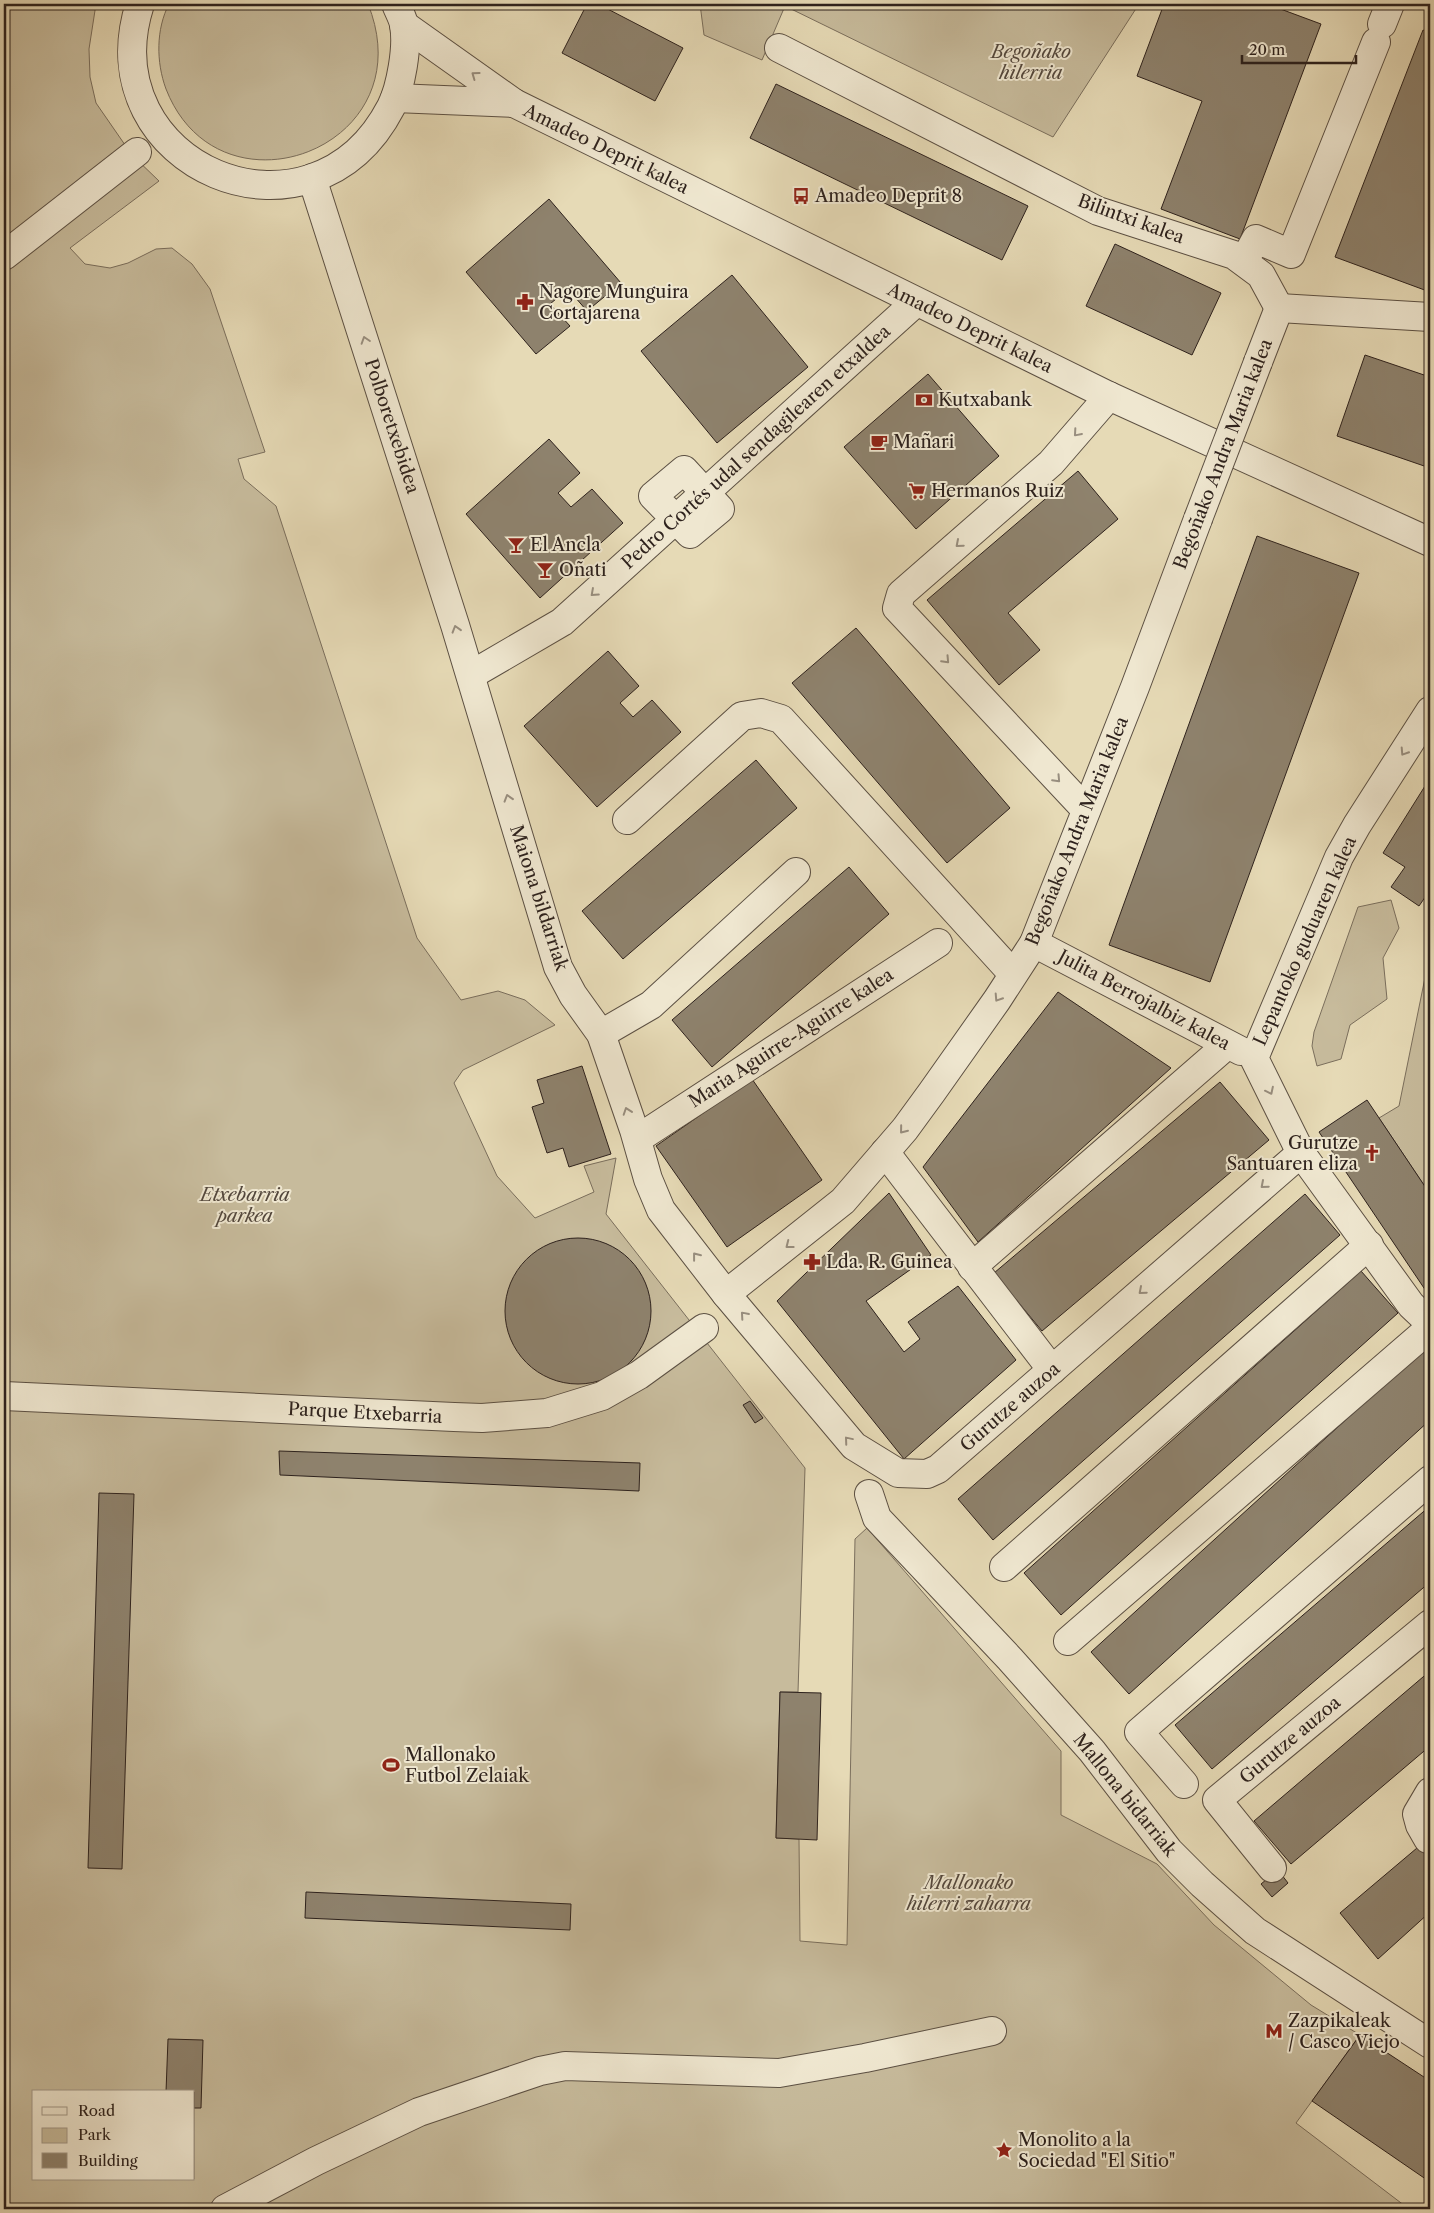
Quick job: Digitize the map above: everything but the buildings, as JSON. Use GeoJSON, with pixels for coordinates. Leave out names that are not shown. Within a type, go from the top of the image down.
{"type":"FeatureCollection","features":[{"type":"Feature","properties":{"kind":"street"},"geometry":{"type":"LineString","coordinates":[[140,4],[135,19],[132,46],[133,71],[140,97],[152,121],[168,142],[188,159],[210,173],[234,182],[261,185],[287,184],[312,178],[339,166],[362,147],[381,124],[395,98],[403,68],[400,15]]}},
{"type":"Feature","properties":{"kind":"street","name":"Amadeo Deprit kalea"},"geometry":{"type":"LineString","coordinates":[[400,15],[514,103],[1109,396],[1430,542]]}},
{"type":"Feature","properties":{"kind":"street"},"geometry":{"type":"LineString","coordinates":[[1244,261],[1256,239],[1291,254],[1383,23]]}},
{"type":"Feature","properties":{"kind":"street","name":"Bilintxi kalea"},"geometry":{"type":"LineString","coordinates":[[779,48],[1098,211],[1234,255],[1261,275],[1279,308]]}},
{"type":"Feature","properties":{"kind":"street","name":"Amadeo Deprit kalea"},"geometry":{"type":"LineString","coordinates":[[395,98],[514,103]]}},
{"type":"Feature","properties":{"kind":"street"},"geometry":{"type":"LineString","coordinates":[[4,256],[137,152]]}},
{"type":"Feature","properties":{"kind":"street","name":"Polboretxebidea"},"geometry":{"type":"LineString","coordinates":[[312,178],[471,675]]}},
{"type":"Feature","properties":{"kind":"street","name":"Pedro Cortés udal sendagilearen etxaldea"},"geometry":{"type":"LineString","coordinates":[[471,675],[562,622],[916,302]]}},
{"type":"Feature","properties":{"kind":"street"},"geometry":{"type":"LineString","coordinates":[[1279,308],[1430,318]]}},
{"type":"Feature","properties":{"kind":"street","name":"Begoñako Andra Maria kalea"},"geometry":{"type":"LineString","coordinates":[[726,1294],[843,1202],[932,1092],[997,1000],[1034,942],[1135,687],[1279,308]]}},
{"type":"Feature","properties":{"kind":"street"},"geometry":{"type":"LineString","coordinates":[[1086,810],[897,608],[901,594],[1051,463],[1109,396]]}},
{"type":"Feature","properties":{"kind":"street","name":"Maiona bildarriak"},"geometry":{"type":"LineString","coordinates":[[471,675],[558,968],[573,995],[601,1034],[634,1130],[648,1179],[661,1210],[726,1294]]}},
{"type":"Feature","properties":{"kind":"street","name":"Lepantoko guduaren kalea"},"geometry":{"type":"LineString","coordinates":[[1301,1153],[1254,1058],[1339,857],[1356,825],[1430,711]]}},
{"type":"Feature","properties":{"kind":"street"},"geometry":{"type":"LineString","coordinates":[[627,820],[742,716],[761,713],[781,720],[1013,974]]}},
{"type":"Feature","properties":{"kind":"street"},"geometry":{"type":"LineString","coordinates":[[601,1034],[651,1005],[796,872]]}},
{"type":"Feature","properties":{"kind":"street","name":"Julita Berrojalbiz kalea"},"geometry":{"type":"LineString","coordinates":[[1034,942],[1254,1058]]}},
{"type":"Feature","properties":{"kind":"street","name":"Maria Aguirre-Aguirre kalea"},"geometry":{"type":"LineString","coordinates":[[645,1134],[938,943]]}},
{"type":"Feature","properties":{"kind":"street"},"geometry":{"type":"LineString","coordinates":[[972,1267],[1227,1045]]}},
{"type":"Feature","properties":{"kind":"street"},"geometry":{"type":"LineString","coordinates":[[885,1152],[1052,1370]]}},
{"type":"Feature","properties":{"kind":"street"},"geometry":{"type":"LineString","coordinates":[[1301,1153],[1411,1305],[1430,1323]]}},
{"type":"Feature","properties":{"kind":"street","name":"Gurutze auzoa"},"geometry":{"type":"LineString","coordinates":[[726,1294],[854,1446],[898,1473],[927,1474],[938,1469],[1301,1153]]}},
{"type":"Feature","properties":{"kind":"street"},"geometry":{"type":"LineString","coordinates":[[1004,1567],[1369,1245]]}},
{"type":"Feature","properties":{"kind":"street","name":"Parque Etxebarria"},"geometry":{"type":"LineString","coordinates":[[4,1396],[463,1417],[547,1413],[602,1396],[638,1375],[704,1328]]}},
{"type":"Feature","properties":{"kind":"street"},"geometry":{"type":"LineString","coordinates":[[1068,1641],[1430,1328]]}},
{"type":"Feature","properties":{"kind":"street"},"geometry":{"type":"LineString","coordinates":[[1184,1784],[1139,1732],[1430,1480]]}},
{"type":"Feature","properties":{"kind":"street","name":"Mallona bidarriak"},"geometry":{"type":"LineString","coordinates":[[869,1494],[877,1518],[1048,1702],[1100,1761],[1169,1851],[1202,1884],[1255,1931],[1430,2044]]}},
{"type":"Feature","properties":{"kind":"street","name":"Gurutze auzoa"},"geometry":{"type":"LineString","coordinates":[[1272,1868],[1217,1800],[1430,1624]]}},
{"type":"Feature","properties":{"kind":"street"},"geometry":{"type":"LineString","coordinates":[[1428,1839],[1420,1825],[1417,1814],[1429,1793]]}},
{"type":"Feature","properties":{"kind":"street"},"geometry":{"type":"LineString","coordinates":[[225,2209],[418,2112],[540,2071],[565,2066],[779,2073],[865,2058],[992,2031]]}},
{"type":"Feature","properties":{"kind":"green space"},"geometry":{"type":"Polygon","coordinates":[[[4,4],[96,4],[89,49],[90,77],[96,103],[132,155],[159,181],[70,248],[85,264],[110,268],[128,263],[156,249],[172,248],[192,264],[210,289],[265,452],[238,459],[244,479],[276,506],[417,938],[461,1000],[498,991],[525,1000],[555,1025],[463,1070],[454,1083],[497,1176],[535,1218],[594,1192],[584,1166],[616,1158],[606,1214],[805,1468],[798,1692],[780,1692],[776,1838],[799,1839],[800,1941],[847,1945],[855,1539],[867,1528],[1061,1751],[1061,1815],[1157,1864],[1214,1925],[1311,2005],[1360,2035],[1296,2123],[1409,2209],[4,2209],[4,4]]]}},
{"type":"Feature","properties":{"kind":"green space"},"geometry":{"type":"Polygon","coordinates":[[[169,4],[368,4],[378,55],[368,97],[344,130],[309,152],[268,160],[228,153],[192,130],[166,89],[160,68],[159,46],[162,24],[169,4]]]}},
{"type":"Feature","properties":{"kind":"green space","name":"Begoñako hilerria"},"geometry":{"type":"Polygon","coordinates":[[[700,4],[1139,4],[1053,137],[785,6],[762,60],[704,35],[700,4]]]}},
{"type":"Feature","properties":{"kind":"green space"},"geometry":{"type":"Polygon","coordinates":[[[1391,900],[1399,928],[1383,958],[1387,999],[1350,1025],[1341,1059],[1317,1066],[1312,1046],[1314,1032],[1358,907],[1391,900]]]}},
{"type":"Feature","properties":{"kind":"green space"},"geometry":{"type":"Polygon","coordinates":[[[1430,953],[1430,1194],[1379,1118],[1399,1106],[1430,953]]]}},
{"type":"Feature","properties":{"kind":"place","name":"Amadeo Deprit 8"},"geometry":{"type":"Point","coordinates":[801,196]}},
{"type":"Feature","properties":{"kind":"place","name":"Nagore Munguira Cortajarena"},"geometry":{"type":"Point","coordinates":[525,302]}},
{"type":"Feature","properties":{"kind":"place","name":"Kutxabank"},"geometry":{"type":"Point","coordinates":[924,400]}},
{"type":"Feature","properties":{"kind":"place","name":"Mañari"},"geometry":{"type":"Point","coordinates":[879,442]}},
{"type":"Feature","properties":{"kind":"place","name":"Hermanos Ruiz"},"geometry":{"type":"Point","coordinates":[917,491]}},
{"type":"Feature","properties":{"kind":"place","name":"El Ancla"},"geometry":{"type":"Point","coordinates":[516,545]}},
{"type":"Feature","properties":{"kind":"place","name":"Oñati"},"geometry":{"type":"Point","coordinates":[545,570]}},
{"type":"Feature","properties":{"kind":"place","name":"Gurutze Santuaren eliza"},"geometry":{"type":"Point","coordinates":[1372,1153]}},
{"type":"Feature","properties":{"kind":"place","name":"Lda. R. Guinea"},"geometry":{"type":"Point","coordinates":[812,1262]}},
{"type":"Feature","properties":{"kind":"place","name":"Mallonako Futbol Zelaiak"},"geometry":{"type":"Point","coordinates":[391,1765]}},
{"type":"Feature","properties":{"kind":"place","name":"Zazpikaleak / Casco Viejo"},"geometry":{"type":"Point","coordinates":[1274,2031]}},
{"type":"Feature","properties":{"kind":"place","name":"Monolito a la Sociedad \"El Sitio\""},"geometry":{"type":"Point","coordinates":[1004,2150]}},
{"type":"Feature","properties":{"kind":"park label","name":"Etxebarria parkea"},"geometry":{"type":"Point","coordinates":[245,1205]}},
{"type":"Feature","properties":{"kind":"park label","name":"Mallonako hilerri zaharra"},"geometry":{"type":"Point","coordinates":[969,1894]}}]}
